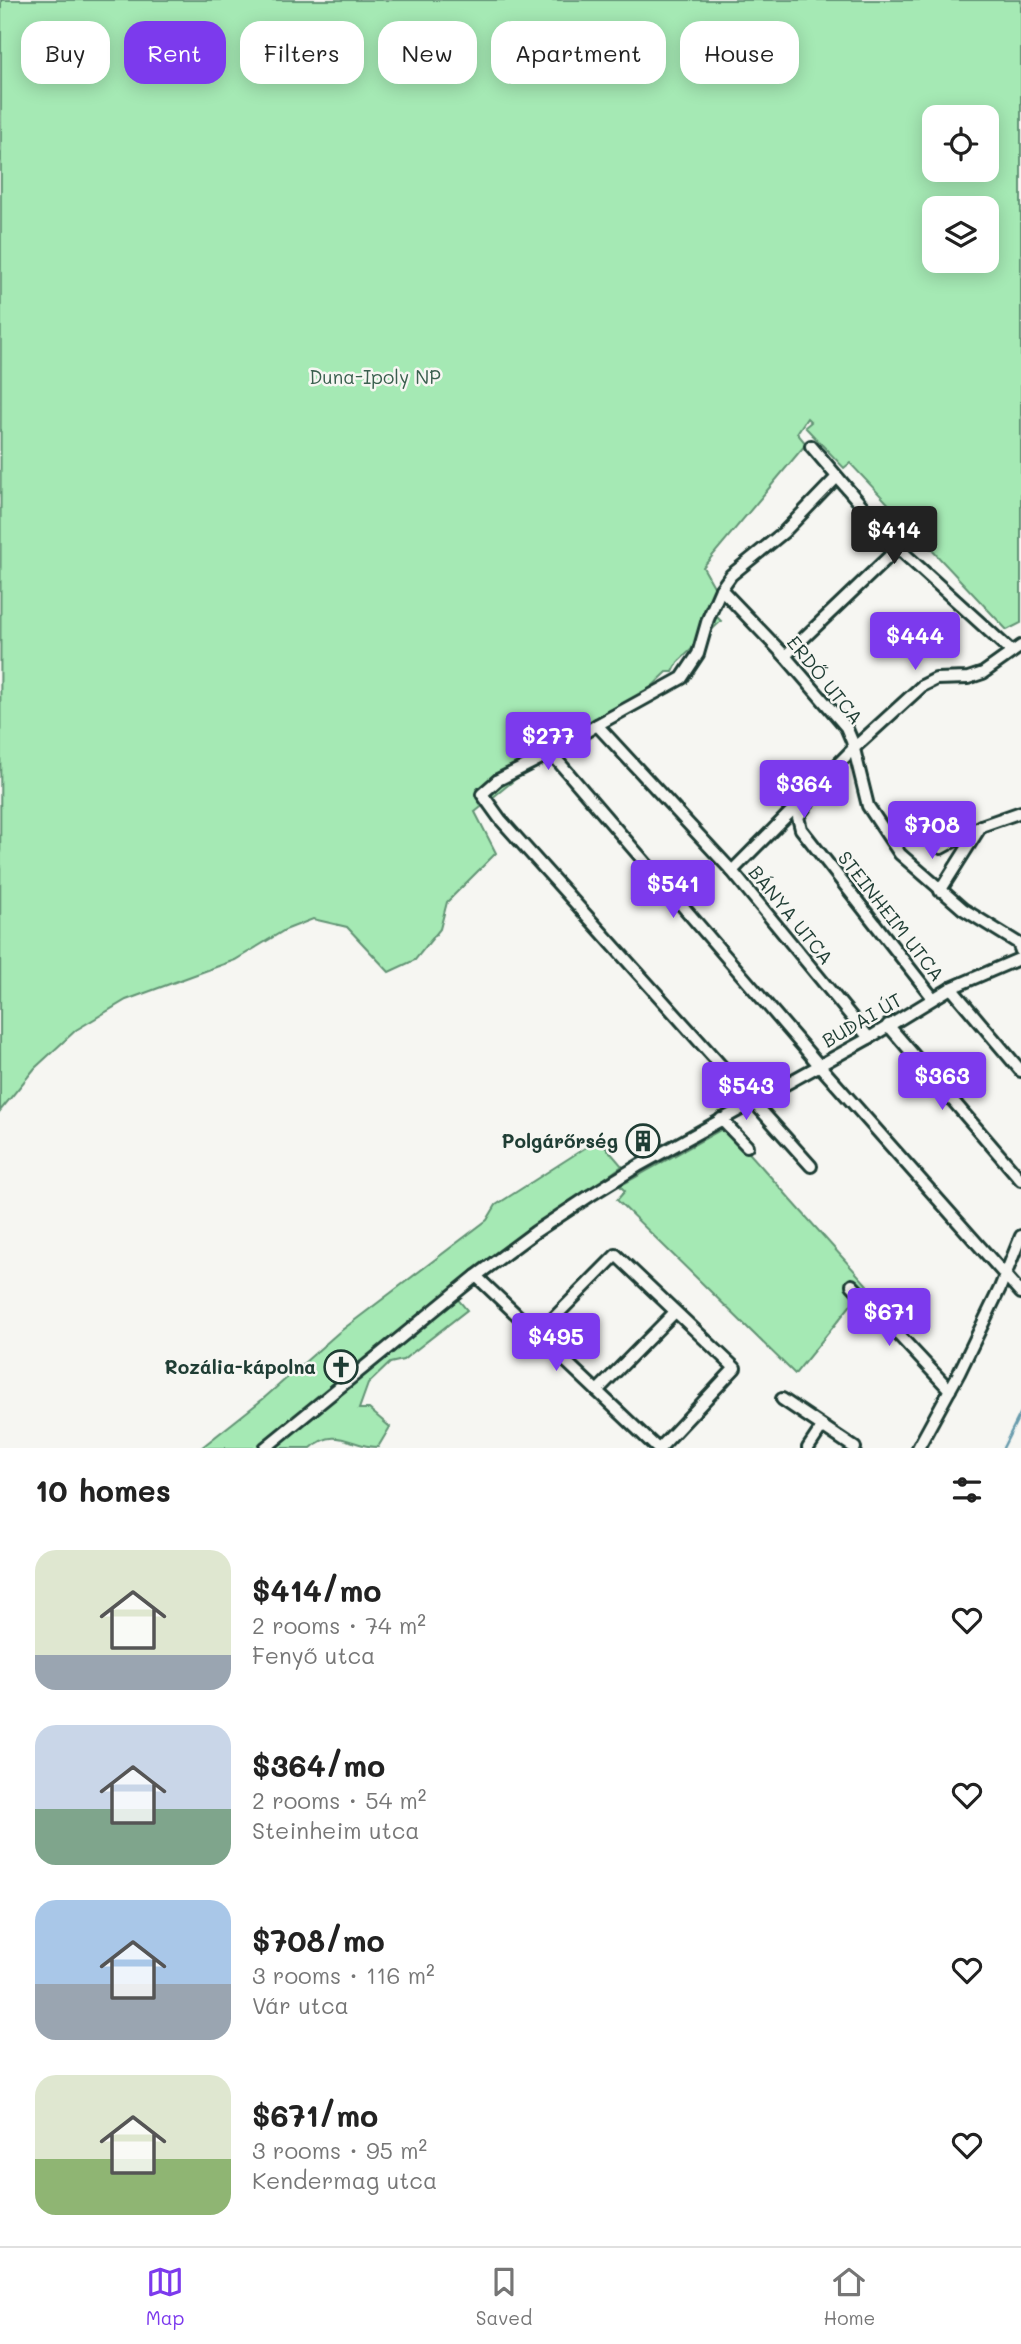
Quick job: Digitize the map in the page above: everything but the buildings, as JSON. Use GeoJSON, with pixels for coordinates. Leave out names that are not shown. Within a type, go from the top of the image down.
{"type":"FeatureCollection","features":[{"type":"Feature","properties":{"kind":"street"},"geometry":{"type":"LineString","coordinates":[[732,871],[854,748],[924,684],[940,678],[976,676],[988,671],[1017,649],[898,548],[811,446]]}},
{"type":"Feature","properties":{"kind":"street"},"geometry":{"type":"LineString","coordinates":[[811,1166],[500,819],[482,794],[498,780],[682,678],[698,654],[708,619],[731,575],[784,532],[837,477]]}},
{"type":"Feature","properties":{"kind":"street"},"geometry":{"type":"LineString","coordinates":[[785,656],[898,548]]}},
{"type":"Feature","properties":{"kind":"street","name":"ERDŐ UTCA"},"geometry":{"type":"LineString","coordinates":[[722,589],[844,724],[854,748],[868,806],[900,854],[963,909],[1018,943],[1021,951]]}},
{"type":"Feature","properties":{"kind":"street","name":"BÁNYA UTCA"},"geometry":{"type":"LineString","coordinates":[[597,725],[732,871],[869,1038]]}},
{"type":"Feature","properties":{"kind":"street"},"geometry":{"type":"LineString","coordinates":[[551,753],[818,1065],[1021,1293]]}},
{"type":"Feature","properties":{"kind":"street","name":"STEINHEIM UTCA"},"geometry":{"type":"LineString","coordinates":[[817,785],[814,795],[798,817],[801,829],[933,998]]}},
{"type":"Feature","properties":{"kind":"street"},"geometry":{"type":"LineString","coordinates":[[941,848],[981,826],[1021,812]]}},
{"type":"Feature","properties":{"kind":"street"},"geometry":{"type":"LineString","coordinates":[[940,891],[981,826]]}},
{"type":"Feature","properties":{"kind":"street","name":"BUDAI ÚT"},"geometry":{"type":"LineString","coordinates":[[265,1448],[476,1276],[535,1232],[651,1159],[869,1038],[933,998],[1021,957]]}},
{"type":"Feature","properties":{"kind":"street"},"geometry":{"type":"LineString","coordinates":[[951,988],[1021,1071]]}},
{"type":"Feature","properties":{"kind":"street"},"geometry":{"type":"LineString","coordinates":[[888,1025],[1021,1180]]}},
{"type":"Feature","properties":{"kind":"street"},"geometry":{"type":"LineString","coordinates":[[722,1119],[747,1146]]}},
{"type":"Feature","properties":{"kind":"street"},"geometry":{"type":"LineString","coordinates":[[918,1448],[1000,1288],[1021,1237]]}},
{"type":"Feature","properties":{"kind":"street"},"geometry":{"type":"LineString","coordinates":[[476,1276],[658,1448],[735,1368],[616,1255],[538,1334]]}},
{"type":"Feature","properties":{"kind":"street"},"geometry":{"type":"LineString","coordinates":[[852,1285],[950,1390]]}},
{"type":"Feature","properties":{"kind":"street"},"geometry":{"type":"LineString","coordinates":[[597,1391],[675,1312]]}},
{"type":"Feature","properties":{"kind":"street"},"geometry":{"type":"LineString","coordinates":[[782,1399],[855,1448]]}},
{"type":"Feature","properties":{"kind":"street"},"geometry":{"type":"LineString","coordinates":[[808,1448],[822,1427]]}},
{"type":"Feature","properties":{"kind":"green space","name":"Duna-Ipoly NP"},"geometry":{"type":"Polygon","coordinates":[[[1,0],[1021,0],[1021,623],[1007,630],[850,463],[844,468],[805,427],[811,422],[807,418],[797,433],[806,444],[703,567],[720,597],[709,609],[721,621],[678,662],[673,672],[667,672],[642,696],[540,759],[475,812],[496,853],[447,902],[440,929],[415,960],[389,972],[347,927],[313,919],[285,930],[235,960],[126,1000],[76,1030],[35,1068],[0,1111],[1,0]]]}},
{"type":"Feature","properties":{"kind":"green space"},"geometry":{"type":"Polygon","coordinates":[[[726,1127],[867,1285],[795,1374],[617,1200],[625,1191],[620,1186],[726,1127]]]}},
{"type":"Feature","properties":{"kind":"green space"},"geometry":{"type":"Polygon","coordinates":[[[599,1139],[622,1166],[450,1290],[467,1310],[403,1360],[390,1363],[368,1384],[359,1409],[369,1409],[390,1427],[378,1447],[329,1438],[311,1448],[201,1448],[263,1399],[338,1333],[487,1220],[496,1205],[599,1139]]]}},
{"type":"Feature","properties":{"kind":"waterway"},"geometry":{"type":"LineString","coordinates":[[1003,1448],[1021,1412]]}},
{"type":"Feature","properties":{"kind":"place","name":"Polgárőrség"},"geometry":{"type":"Point","coordinates":[643,1141]}},
{"type":"Feature","properties":{"kind":"place","name":"Rozália-kápolna"},"geometry":{"type":"Point","coordinates":[341,1367]}}]}
